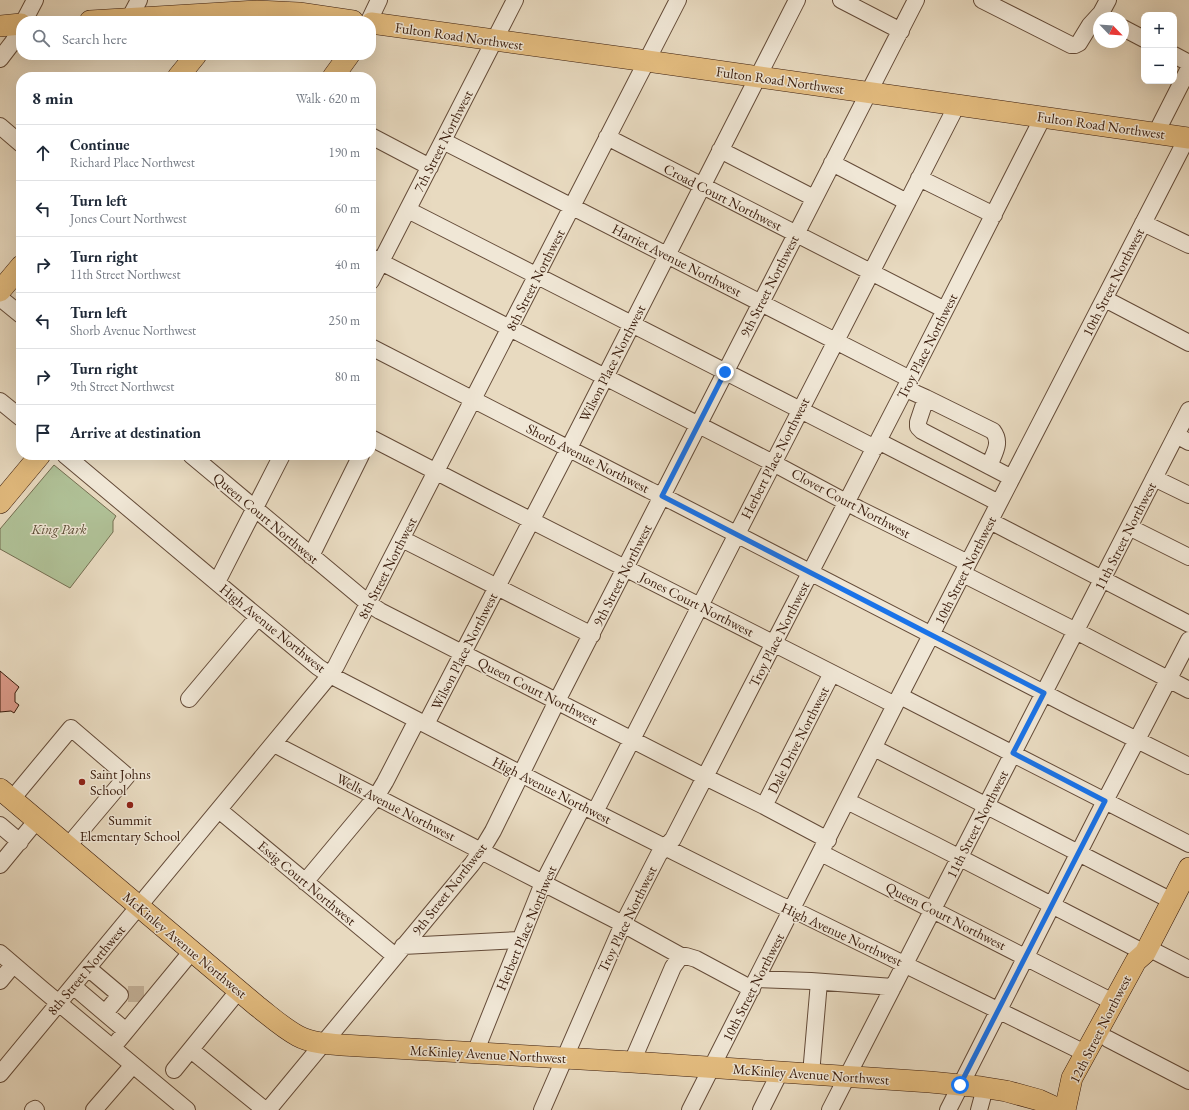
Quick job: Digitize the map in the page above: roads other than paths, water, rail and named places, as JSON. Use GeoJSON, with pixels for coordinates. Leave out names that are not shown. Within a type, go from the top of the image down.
{"type":"FeatureCollection","features":[{"type":"Feature","properties":{"kind":"main road"},"geometry":{"type":"LineString","coordinates":[[169,16],[235,11],[268,11],[319,16]]}},
{"type":"Feature","properties":{"kind":"main road","name":"Fulton Road Northwest"},"geometry":{"type":"LineString","coordinates":[[376,24],[1188,138]]}},
{"type":"Feature","properties":{"kind":"main road"},"geometry":{"type":"LineString","coordinates":[[0,26],[16,25]]}},
{"type":"Feature","properties":{"kind":"main road"},"geometry":{"type":"LineString","coordinates":[[182,72],[192,60]]}},
{"type":"Feature","properties":{"kind":"main road"},"geometry":{"type":"LineString","coordinates":[[337,72],[345,60]]}},
{"type":"Feature","properties":{"kind":"main road"},"geometry":{"type":"LineString","coordinates":[[0,292],[16,272]]}},
{"type":"Feature","properties":{"kind":"main road"},"geometry":{"type":"LineString","coordinates":[[0,504],[36,460]]}},
{"type":"Feature","properties":{"kind":"main road","name":"McKinley Avenue Northwest"},"geometry":{"type":"LineString","coordinates":[[6,794],[239,990],[284,1027],[299,1036],[323,1043],[847,1076],[960,1085],[1006,1091],[1034,1105],[1061,1110]]}},
{"type":"Feature","properties":{"kind":"main road","name":"12th Street Northwest"},"geometry":{"type":"LineString","coordinates":[[1066,1110],[1072,1078],[1136,961],[1147,951],[1189,868]]}},
{"type":"Feature","properties":{"kind":"main road","name":"12th Street Northwest"},"geometry":{"type":"LineString","coordinates":[[1066,1110],[1083,1084],[1147,966],[1147,951]]}},
{"type":"Feature","properties":{"kind":"street"},"geometry":{"type":"LineString","coordinates":[[27,16],[35,0]]}},
{"type":"Feature","properties":{"kind":"street"},"geometry":{"type":"LineString","coordinates":[[131,16],[139,0]]}},
{"type":"Feature","properties":{"kind":"street"},"geometry":{"type":"LineString","coordinates":[[372,16],[380,0]]}},
{"type":"Feature","properties":{"kind":"street","name":"7th Street Northwest"},"geometry":{"type":"LineString","coordinates":[[376,260],[408,210],[515,0]]}},
{"type":"Feature","properties":{"kind":"street","name":"8th Street Northwest"},"geometry":{"type":"LineString","coordinates":[[0,1074],[330,675],[538,276],[607,137],[678,0]]}},
{"type":"Feature","properties":{"kind":"street","name":"Wilson Place Northwest"},"geometry":{"type":"LineString","coordinates":[[305,882],[376,797],[463,653],[797,0]]}},
{"type":"Feature","properties":{"kind":"street"},"geometry":{"type":"LineString","coordinates":[[841,0],[901,31]]}},
{"type":"Feature","properties":{"kind":"street","name":"9th Street Northwest"},"geometry":{"type":"LineString","coordinates":[[267,1110],[472,864],[493,831],[557,701],[916,0]]}},
{"type":"Feature","properties":{"kind":"street"},"geometry":{"type":"LineString","coordinates":[[982,0],[1071,45],[1076,45],[1079,43],[1090,25],[1105,10]]}},
{"type":"Feature","properties":{"kind":"street"},"geometry":{"type":"LineString","coordinates":[[1129,31],[1141,37]]}},
{"type":"Feature","properties":{"kind":"street"},"geometry":{"type":"LineString","coordinates":[[0,59],[16,36]]}},
{"type":"Feature","properties":{"kind":"street"},"geometry":{"type":"LineString","coordinates":[[1177,57],[1189,63]]}},
{"type":"Feature","properties":{"kind":"street"},"geometry":{"type":"LineString","coordinates":[[1156,133],[1189,68]]}},
{"type":"Feature","properties":{"kind":"street","name":"Herbert Place Northwest"},"geometry":{"type":"LineString","coordinates":[[475,1053],[543,883],[632,739],[957,105]]}},
{"type":"Feature","properties":{"kind":"street","name":"Troy Place Northwest"},"geometry":{"type":"LineString","coordinates":[[542,1110],[623,924],[659,854],[673,839],[706,777],[946,310],[1043,117]]}},
{"type":"Feature","properties":{"kind":"street"},"geometry":{"type":"LineString","coordinates":[[0,126],[16,140]]}},
{"type":"Feature","properties":{"kind":"street","name":"Croad Court Northwest"},"geometry":{"type":"LineString","coordinates":[[607,137],[946,310]]}},
{"type":"Feature","properties":{"kind":"street","name":"10th Street Northwest"},"geometry":{"type":"LineString","coordinates":[[690,1110],[898,700],[1188,138]]}},
{"type":"Feature","properties":{"kind":"street"},"geometry":{"type":"LineString","coordinates":[[376,139],[430,167]]}},
{"type":"Feature","properties":{"kind":"street","name":"Harriet Avenue Northwest"},"geometry":{"type":"LineString","coordinates":[[443,141],[835,341],[908,384],[926,398],[993,431],[997,436],[998,444],[989,466]]}},
{"type":"Feature","properties":{"kind":"street"},"geometry":{"type":"LineString","coordinates":[[720,150],[814,198]]}},
{"type":"Feature","properties":{"kind":"street"},"geometry":{"type":"LineString","coordinates":[[832,163],[907,202]]}},
{"type":"Feature","properties":{"kind":"street"},"geometry":{"type":"LineString","coordinates":[[919,178],[994,215]]}},
{"type":"Feature","properties":{"kind":"street"},"geometry":{"type":"LineString","coordinates":[[408,210],[800,410],[877,444],[999,503]]}},
{"type":"Feature","properties":{"kind":"street"},"geometry":{"type":"LineString","coordinates":[[1143,223],[1189,245]]}},
{"type":"Feature","properties":{"kind":"street","name":"Clover Court Northwest"},"geometry":{"type":"LineString","coordinates":[[376,260],[847,501],[1076,631],[1189,690]]}},
{"type":"Feature","properties":{"kind":"street"},"geometry":{"type":"LineString","coordinates":[[0,298],[16,311]]}},
{"type":"Feature","properties":{"kind":"street"},"geometry":{"type":"LineString","coordinates":[[1105,299],[1189,343]]}},
{"type":"Feature","properties":{"kind":"street","name":"Shorb Avenue Northwest"},"geometry":{"type":"LineString","coordinates":[[376,350],[1189,766]]}},
{"type":"Feature","properties":{"kind":"street"},"geometry":{"type":"LineString","coordinates":[[926,398],[918,422],[918,427],[922,431],[1012,478]]}},
{"type":"Feature","properties":{"kind":"street"},"geometry":{"type":"LineString","coordinates":[[0,401],[16,414]]}},
{"type":"Feature","properties":{"kind":"street","name":"11th Street Northwest"},"geometry":{"type":"LineString","coordinates":[[830,1110],[1154,478],[1183,439],[1189,410]]}},
{"type":"Feature","properties":{"kind":"street","name":"Jones Court Northwest"},"geometry":{"type":"LineString","coordinates":[[376,440],[832,673],[898,700],[1013,753],[1189,844]]}},
{"type":"Feature","properties":{"kind":"street","name":"High Avenue Northwest"},"geometry":{"type":"LineString","coordinates":[[71,460],[318,667],[330,675],[589,809],[1085,1053]]}},
{"type":"Feature","properties":{"kind":"street","name":"Queen Court Northwest"},"geometry":{"type":"LineString","coordinates":[[197,460],[368,603],[380,611],[764,806],[824,847],[933,910],[1113,1002]]}},
{"type":"Feature","properties":{"kind":"street"},"geometry":{"type":"LineString","coordinates":[[217,582],[280,460]]}},
{"type":"Feature","properties":{"kind":"street"},"geometry":{"type":"LineString","coordinates":[[312,556],[358,460]]}},
{"type":"Feature","properties":{"kind":"street"},"geometry":{"type":"LineString","coordinates":[[1154,478],[1189,495]]}},
{"type":"Feature","properties":{"kind":"street"},"geometry":{"type":"LineString","coordinates":[[990,521],[1103,578],[1189,624]]}},
{"type":"Feature","properties":{"kind":"street"},"geometry":{"type":"LineString","coordinates":[[1130,527],[1189,558]]}},
{"type":"Feature","properties":{"kind":"street"},"geometry":{"type":"LineString","coordinates":[[402,539],[592,635]]}},
{"type":"Feature","properties":{"kind":"street"},"geometry":{"type":"LineString","coordinates":[[189,699],[258,617]]}},
{"type":"Feature","properties":{"kind":"street"},"geometry":{"type":"LineString","coordinates":[[948,1110],[1105,801],[1189,640]]}},
{"type":"Feature","properties":{"kind":"street","name":"Dale Drive Northwest"},"geometry":{"type":"LineString","coordinates":[[764,806],[832,673]]}},
{"type":"Feature","properties":{"kind":"street"},"geometry":{"type":"LineString","coordinates":[[6,794],[70,728],[127,776],[68,846]]}},
{"type":"Feature","properties":{"kind":"street","name":"Wells Avenue Northwest"},"geometry":{"type":"LineString","coordinates":[[274,744],[623,924],[681,956],[696,959],[755,984],[819,982],[893,987]]}},
{"type":"Feature","properties":{"kind":"street"},"geometry":{"type":"LineString","coordinates":[[874,748],[1172,901]]}},
{"type":"Feature","properties":{"kind":"street"},"geometry":{"type":"LineString","coordinates":[[847,801],[1052,905],[1147,951],[1189,969]]}},
{"type":"Feature","properties":{"kind":"street","name":"Essig Court Northwest"},"geometry":{"type":"LineString","coordinates":[[219,810],[305,882],[399,951]]}},
{"type":"Feature","properties":{"kind":"street"},"geometry":{"type":"LineString","coordinates":[[0,865],[37,820]]}},
{"type":"Feature","properties":{"kind":"street"},"geometry":{"type":"LineString","coordinates":[[0,825],[20,842]]}},
{"type":"Feature","properties":{"kind":"street"},"geometry":{"type":"LineString","coordinates":[[399,951],[520,940]]}},
{"type":"Feature","properties":{"kind":"street"},"geometry":{"type":"LineString","coordinates":[[105,1013],[137,994],[192,951]]}},
{"type":"Feature","properties":{"kind":"street"},"geometry":{"type":"LineString","coordinates":[[0,953],[187,1110]]}},
{"type":"Feature","properties":{"kind":"street"},"geometry":{"type":"LineString","coordinates":[[632,1062],[673,967],[681,956]]}},
{"type":"Feature","properties":{"kind":"street"},"geometry":{"type":"LineString","coordinates":[[0,981],[13,965]]}},
{"type":"Feature","properties":{"kind":"street"},"geometry":{"type":"LineString","coordinates":[[88,968],[137,994]]}},
{"type":"Feature","properties":{"kind":"street"},"geometry":{"type":"LineString","coordinates":[[811,1074],[819,982]]}},
{"type":"Feature","properties":{"kind":"street"},"geometry":{"type":"LineString","coordinates":[[73,986],[126,1030]]}},
{"type":"Feature","properties":{"kind":"street"},"geometry":{"type":"LineString","coordinates":[[174,1070],[239,990]]}},
{"type":"Feature","properties":{"kind":"street"},"geometry":{"type":"LineString","coordinates":[[113,1047],[126,1030],[137,994]]}},
{"type":"Feature","properties":{"kind":"street"},"geometry":{"type":"LineString","coordinates":[[1108,1038],[1189,1081]]}},
{"type":"Feature","properties":{"kind":"street"},"geometry":{"type":"LineString","coordinates":[[191,1050],[267,1110]]}},
{"type":"Feature","properties":{"kind":"street"},"geometry":{"type":"LineString","coordinates":[[94,1110],[134,1065]]}},
{"type":"Feature","properties":{"kind":"street"},"geometry":{"type":"LineString","coordinates":[[761,1110],[780,1072]]}},
{"type":"Feature","properties":{"kind":"street"},"geometry":{"type":"LineString","coordinates":[[979,1110],[985,1088]]}},
{"type":"Feature","properties":{"kind":"tunnel"},"geometry":{"type":"LineString","coordinates":[[128,994],[144,994]]}},
{"type":"Feature","properties":{"kind":"place","name":"Saint Johns School"},"geometry":{"type":"Point","coordinates":[82,782]}},
{"type":"Feature","properties":{"kind":"place","name":"Summit Elementary School"},"geometry":{"type":"Point","coordinates":[130,805]}},
{"type":"Feature","properties":{"kind":"park label","name":"King Park"},"geometry":{"type":"Point","coordinates":[59,529]}}]}
